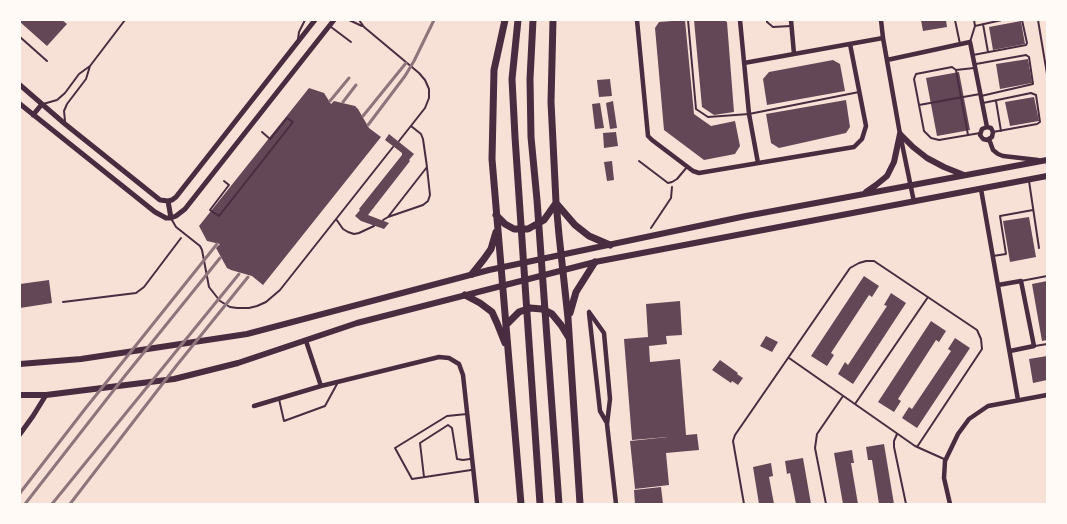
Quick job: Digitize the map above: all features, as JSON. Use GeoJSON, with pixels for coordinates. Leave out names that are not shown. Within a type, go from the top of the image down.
{"type":"FeatureCollection","features":[{"type":"Feature","properties":{"kind":"highway"},"geometry":{"type":"LineString","coordinates":[[505,20],[494,70],[492,159],[521,504]]}},
{"type":"Feature","properties":{"kind":"highway"},"geometry":{"type":"LineString","coordinates":[[518,20],[512,89],[540,504]]}},
{"type":"Feature","properties":{"kind":"highway"},"geometry":{"type":"LineString","coordinates":[[533,20],[530,79],[531,137],[559,504]]}},
{"type":"Feature","properties":{"kind":"highway"},"geometry":{"type":"LineString","coordinates":[[553,20],[551,102],[556,202],[570,340],[580,504]]}},
{"type":"Feature","properties":{"kind":"highway"},"geometry":{"type":"LineString","coordinates":[[496,215],[505,224],[514,229],[528,229],[544,220],[556,202]]}},
{"type":"Feature","properties":{"kind":"highway"},"geometry":{"type":"LineString","coordinates":[[556,202],[575,224],[589,236],[610,245]]}},
{"type":"Feature","properties":{"kind":"highway"},"geometry":{"type":"LineString","coordinates":[[472,274],[491,249],[497,229]]}},
{"type":"Feature","properties":{"kind":"highway"},"geometry":{"type":"LineString","coordinates":[[568,318],[576,292],[595,262]]}},
{"type":"Feature","properties":{"kind":"highway"},"geometry":{"type":"LineString","coordinates":[[465,295],[480,302],[492,312],[508,350]]}},
{"type":"Feature","properties":{"kind":"highway"},"geometry":{"type":"LineString","coordinates":[[506,325],[519,312],[530,308],[542,309],[552,314],[570,340]]}},
{"type":"Feature","properties":{"kind":"main road"},"geometry":{"type":"LineString","coordinates":[[900,134],[913,148],[927,158],[965,175]]}},
{"type":"Feature","properties":{"kind":"main road"},"geometry":{"type":"LineString","coordinates":[[860,195],[888,176],[894,162],[900,134]]}},
{"type":"Feature","properties":{"kind":"main road"},"geometry":{"type":"LineString","coordinates":[[20,364],[81,359],[247,334],[472,274],[746,216],[1046,160]]}},
{"type":"Feature","properties":{"kind":"main road"},"geometry":{"type":"LineString","coordinates":[[20,395],[46,394],[174,379],[238,363],[357,323],[595,262],[1047,176]]}},
{"type":"Feature","properties":{"kind":"street"},"geometry":{"type":"LineString","coordinates":[[20,85],[65,124],[160,200],[168,201],[176,197],[315,20]]}},
{"type":"Feature","properties":{"kind":"street"},"geometry":{"type":"LineString","coordinates":[[20,104],[155,212],[166,218],[171,218],[185,209],[334,20]]}},
{"type":"Feature","properties":{"kind":"street"},"geometry":{"type":"LineString","coordinates":[[637,20],[648,136],[687,167],[699,173],[854,147],[862,139],[866,126],[850,44]]}},
{"type":"Feature","properties":{"kind":"street"},"geometry":{"type":"LineString","coordinates":[[740,20],[749,114],[758,163]]}},
{"type":"Feature","properties":{"kind":"street"},"geometry":{"type":"LineString","coordinates":[[791,20],[794,54]]}},
{"type":"Feature","properties":{"kind":"street"},"geometry":{"type":"LineString","coordinates":[[880,20],[914,202]]}},
{"type":"Feature","properties":{"kind":"street"},"geometry":{"type":"LineString","coordinates":[[744,63],[882,38]]}},
{"type":"Feature","properties":{"kind":"street"},"geometry":{"type":"LineString","coordinates":[[887,60],[970,42],[987,127],[991,128],[993,132],[993,136],[989,139]]}},
{"type":"Feature","properties":{"kind":"street"},"geometry":{"type":"LineString","coordinates":[[32,115],[42,104]]}},
{"type":"Feature","properties":{"kind":"street"},"geometry":{"type":"LineString","coordinates":[[987,127],[983,128],[980,133],[983,138],[989,139]]}},
{"type":"Feature","properties":{"kind":"street"},"geometry":{"type":"LineString","coordinates":[[989,139],[992,150],[1003,156],[1046,160]]}},
{"type":"Feature","properties":{"kind":"street"},"geometry":{"type":"LineString","coordinates":[[981,189],[1018,400]]}},
{"type":"Feature","properties":{"kind":"street"},"geometry":{"type":"LineString","coordinates":[[168,201],[171,218]]}},
{"type":"Feature","properties":{"kind":"street"},"geometry":{"type":"LineString","coordinates":[[998,285],[1021,281],[1034,346],[1010,351]]}},
{"type":"Feature","properties":{"kind":"street"},"geometry":{"type":"LineString","coordinates":[[607,424],[600,411],[589,312],[604,333],[610,399],[607,424],[616,504]]}},
{"type":"Feature","properties":{"kind":"street"},"geometry":{"type":"LineString","coordinates":[[306,341],[321,386]]}},
{"type":"Feature","properties":{"kind":"street"},"geometry":{"type":"LineString","coordinates":[[254,406],[321,386],[439,357],[449,358],[459,364],[462,375],[477,504]]}},
{"type":"Feature","properties":{"kind":"street"},"geometry":{"type":"LineString","coordinates":[[20,434],[46,394]]}},
{"type":"Feature","properties":{"kind":"street"},"geometry":{"type":"LineString","coordinates":[[950,504],[944,478],[946,460],[958,434],[969,420],[988,406],[1047,395]]}},
{"type":"Feature","properties":{"kind":"lane"},"geometry":{"type":"LineString","coordinates":[[42,104],[58,100],[65,93],[79,74],[90,66],[125,20]]}},
{"type":"Feature","properties":{"kind":"lane"},"geometry":{"type":"LineString","coordinates":[[298,41],[299,32],[305,20]]}},
{"type":"Feature","properties":{"kind":"lane"},"geometry":{"type":"LineString","coordinates":[[349,20],[364,27]]}},
{"type":"Feature","properties":{"kind":"lane"},"geometry":{"type":"LineString","coordinates":[[359,20],[364,27],[419,73],[427,84],[429,93],[428,103],[399,141]]}},
{"type":"Feature","properties":{"kind":"lane"},"geometry":{"type":"LineString","coordinates":[[688,20],[696,109],[708,117],[749,114],[859,92]]}},
{"type":"Feature","properties":{"kind":"lane"},"geometry":{"type":"LineString","coordinates":[[767,20],[773,27],[792,26]]}},
{"type":"Feature","properties":{"kind":"lane"},"geometry":{"type":"LineString","coordinates":[[955,20],[960,44]]}},
{"type":"Feature","properties":{"kind":"lane"},"geometry":{"type":"LineString","coordinates":[[970,42],[976,26],[974,20]]}},
{"type":"Feature","properties":{"kind":"lane"},"geometry":{"type":"LineString","coordinates":[[976,26],[1002,20]]}},
{"type":"Feature","properties":{"kind":"lane"},"geometry":{"type":"LineString","coordinates":[[973,55],[1026,45],[1022,20]]}},
{"type":"Feature","properties":{"kind":"lane"},"geometry":{"type":"LineString","coordinates":[[1038,20],[1047,74]]}},
{"type":"Feature","properties":{"kind":"lane"},"geometry":{"type":"LineString","coordinates":[[983,24],[988,52]]}},
{"type":"Feature","properties":{"kind":"lane"},"geometry":{"type":"LineString","coordinates":[[329,26],[351,42]]}},
{"type":"Feature","properties":{"kind":"lane"},"geometry":{"type":"LineString","coordinates":[[20,37],[47,61]]}},
{"type":"Feature","properties":{"kind":"lane"},"geometry":{"type":"LineString","coordinates":[[919,105],[980,94],[981,96],[1031,85],[1033,82],[1029,57],[1026,55],[956,70],[952,67],[916,74],[914,79],[919,105],[924,131],[931,138],[939,140],[980,133]]}},
{"type":"Feature","properties":{"kind":"lane"},"geometry":{"type":"LineString","coordinates":[[65,124],[64,111],[67,104],[86,79],[90,66]]}},
{"type":"Feature","properties":{"kind":"lane"},"geometry":{"type":"LineString","coordinates":[[956,70],[968,135]]}},
{"type":"Feature","properties":{"kind":"lane"},"geometry":{"type":"LineString","coordinates":[[982,103],[1031,93],[1036,95],[1040,122],[993,132]]}},
{"type":"Feature","properties":{"kind":"lane"},"geometry":{"type":"LineString","coordinates":[[996,101],[1001,131]]}},
{"type":"Feature","properties":{"kind":"lane"},"geometry":{"type":"LineString","coordinates":[[388,216],[423,206],[428,201],[430,195],[423,139],[411,125]]}},
{"type":"Feature","properties":{"kind":"lane"},"geometry":{"type":"LineString","coordinates":[[171,218],[174,224],[197,243],[202,250],[209,287],[220,301],[230,307],[237,308],[258,306],[280,290],[393,147]]}},
{"type":"Feature","properties":{"kind":"lane"},"geometry":{"type":"LineString","coordinates":[[639,161],[668,183],[677,179],[687,167]]}},
{"type":"Feature","properties":{"kind":"lane"},"geometry":{"type":"LineString","coordinates":[[384,220],[427,167]]}},
{"type":"Feature","properties":{"kind":"lane"},"geometry":{"type":"LineString","coordinates":[[1029,180],[1039,248]]}},
{"type":"Feature","properties":{"kind":"lane"},"geometry":{"type":"LineString","coordinates":[[993,256],[1006,254],[1000,216],[1033,210]]}},
{"type":"Feature","properties":{"kind":"lane"},"geometry":{"type":"LineString","coordinates":[[336,219],[343,228],[354,234],[374,226]]}},
{"type":"Feature","properties":{"kind":"lane"},"geometry":{"type":"LineString","coordinates":[[744,504],[733,441],[735,435],[850,268],[858,263],[874,261],[977,330],[981,339],[982,348],[917,447]]}},
{"type":"Feature","properties":{"kind":"lane"},"geometry":{"type":"LineString","coordinates":[[1021,281],[1047,276]]}},
{"type":"Feature","properties":{"kind":"lane"},"geometry":{"type":"LineString","coordinates":[[855,404],[928,297]]}},
{"type":"Feature","properties":{"kind":"lane"},"geometry":{"type":"LineString","coordinates":[[1034,346],[1047,344]]}},
{"type":"Feature","properties":{"kind":"lane"},"geometry":{"type":"LineString","coordinates":[[788,358],[917,447],[946,460]]}},
{"type":"Feature","properties":{"kind":"lane"},"geometry":{"type":"LineString","coordinates":[[279,399],[284,422],[325,406],[338,382]]}},
{"type":"Feature","properties":{"kind":"lane"},"geometry":{"type":"LineString","coordinates":[[826,504],[815,448],[817,434],[843,396]]}},
{"type":"Feature","properties":{"kind":"lane"},"geometry":{"type":"LineString","coordinates":[[467,414],[447,416],[396,448],[412,479],[474,470]]}},
{"type":"Feature","properties":{"kind":"lane"},"geometry":{"type":"LineString","coordinates":[[424,477],[420,443],[448,425],[452,428],[457,459],[472,459]]}},
{"type":"Feature","properties":{"kind":"lane"},"geometry":{"type":"LineString","coordinates":[[897,434],[894,446],[906,504]]}},
{"type":"Feature","properties":{"kind":"path"},"geometry":{"type":"LineString","coordinates":[[290,120],[294,115]]}},
{"type":"Feature","properties":{"kind":"path"},"geometry":{"type":"LineString","coordinates":[[262,132],[270,139],[287,118],[290,120]]}},
{"type":"Feature","properties":{"kind":"path"},"geometry":{"type":"LineString","coordinates":[[224,181],[229,185],[210,210],[219,216],[293,122],[290,120]]}},
{"type":"Feature","properties":{"kind":"path"},"geometry":{"type":"LineString","coordinates":[[644,238],[672,198],[672,182]]}},
{"type":"Feature","properties":{"kind":"path"},"geometry":{"type":"LineString","coordinates":[[63,302],[136,292],[144,287],[184,233]]}},
{"type":"Feature","properties":{"kind":"building"},"geometry":{"type":"Polygon","coordinates":[[[20,20],[62,20],[67,24],[47,46],[20,20]]]}},
{"type":"Feature","properties":{"kind":"building"},"geometry":{"type":"Polygon","coordinates":[[[685,20],[694,114],[711,126],[735,121],[740,146],[735,154],[704,160],[664,130],[655,28],[659,22],[685,20]]]}},
{"type":"Feature","properties":{"kind":"building"},"geometry":{"type":"Polygon","coordinates":[[[694,20],[724,20],[727,22],[734,112],[714,115],[702,107],[694,20]]]}},
{"type":"Feature","properties":{"kind":"building"},"geometry":{"type":"Polygon","coordinates":[[[921,20],[946,20],[947,27],[923,31],[921,20]]]}},
{"type":"Feature","properties":{"kind":"building"},"geometry":{"type":"Polygon","coordinates":[[[1021,21],[1025,44],[993,50],[989,27],[1021,21]]]}},
{"type":"Feature","properties":{"kind":"building"},"geometry":{"type":"Polygon","coordinates":[[[1028,59],[1032,83],[1000,89],[996,64],[1028,59]]]}},
{"type":"Feature","properties":{"kind":"building"},"geometry":{"type":"Polygon","coordinates":[[[833,60],[840,64],[845,91],[767,105],[763,79],[769,72],[833,60]]]}},
{"type":"Feature","properties":{"kind":"building"},"geometry":{"type":"Polygon","coordinates":[[[959,72],[970,130],[937,136],[926,78],[959,72]]]}},
{"type":"Feature","properties":{"kind":"building"},"geometry":{"type":"Polygon","coordinates":[[[610,79],[612,96],[599,97],[597,80],[610,79]]]}},
{"type":"Feature","properties":{"kind":"building"},"geometry":{"type":"Polygon","coordinates":[[[309,88],[324,93],[331,104],[334,101],[355,106],[369,128],[381,137],[263,285],[252,276],[227,268],[216,248],[220,244],[207,241],[199,226],[309,88]]]}},
{"type":"Feature","properties":{"kind":"building"},"geometry":{"type":"Polygon","coordinates":[[[1034,97],[1039,121],[1010,126],[1005,102],[1034,97]]]}},
{"type":"Feature","properties":{"kind":"building"},"geometry":{"type":"Polygon","coordinates":[[[846,100],[850,127],[846,133],[779,148],[771,143],[766,114],[846,100]]]}},
{"type":"Feature","properties":{"kind":"building"},"geometry":{"type":"Polygon","coordinates":[[[613,101],[617,128],[610,129],[606,103],[613,101]]]}},
{"type":"Feature","properties":{"kind":"building"},"geometry":{"type":"Polygon","coordinates":[[[600,103],[604,128],[595,129],[592,104],[600,103]]]}},
{"type":"Feature","properties":{"kind":"building"},"geometry":{"type":"Polygon","coordinates":[[[616,132],[618,146],[604,148],[603,133],[616,132]]]}},
{"type":"Feature","properties":{"kind":"building"},"geometry":{"type":"Polygon","coordinates":[[[389,134],[414,154],[368,215],[389,223],[384,229],[361,221],[355,216],[402,155],[385,140],[389,134]]]}},
{"type":"Feature","properties":{"kind":"building"},"geometry":{"type":"Polygon","coordinates":[[[612,161],[614,180],[607,181],[604,162],[612,161]]]}},
{"type":"Feature","properties":{"kind":"building"},"geometry":{"type":"Polygon","coordinates":[[[1029,217],[1036,257],[1010,262],[1003,221],[1029,217]]]}},
{"type":"Feature","properties":{"kind":"building"},"geometry":{"type":"Polygon","coordinates":[[[864,276],[879,286],[872,297],[869,295],[831,353],[834,355],[827,366],[811,356],[864,276]]]}},
{"type":"Feature","properties":{"kind":"building"},"geometry":{"type":"Polygon","coordinates":[[[49,280],[52,303],[20,308],[20,284],[49,280]]]}},
{"type":"Feature","properties":{"kind":"building"},"geometry":{"type":"Polygon","coordinates":[[[1047,281],[1047,340],[1042,341],[1032,284],[1047,281]]]}},
{"type":"Feature","properties":{"kind":"building"},"geometry":{"type":"Polygon","coordinates":[[[891,293],[906,303],[853,384],[838,374],[845,362],[848,365],[887,306],[884,305],[891,293]]]}},
{"type":"Feature","properties":{"kind":"building"},"geometry":{"type":"Polygon","coordinates":[[[680,301],[682,335],[666,336],[667,344],[649,346],[650,362],[680,359],[686,435],[697,434],[699,450],[666,453],[669,485],[635,489],[630,441],[668,437],[632,440],[624,339],[648,337],[646,304],[680,301]]]}},
{"type":"Feature","properties":{"kind":"building"},"geometry":{"type":"Polygon","coordinates":[[[931,321],[946,331],[939,342],[936,340],[898,399],[901,401],[894,412],[878,402],[931,321]]]}},
{"type":"Feature","properties":{"kind":"building"},"geometry":{"type":"Polygon","coordinates":[[[766,336],[778,342],[772,352],[760,346],[766,336]]]}},
{"type":"Feature","properties":{"kind":"building"},"geometry":{"type":"Polygon","coordinates":[[[955,338],[970,348],[917,428],[902,418],[909,407],[912,409],[951,351],[948,349],[955,338]]]}},
{"type":"Feature","properties":{"kind":"building"},"geometry":{"type":"Polygon","coordinates":[[[1047,356],[1047,380],[1033,383],[1029,359],[1047,356]]]}},
{"type":"Feature","properties":{"kind":"building"},"geometry":{"type":"Polygon","coordinates":[[[720,360],[743,378],[738,385],[732,381],[731,383],[712,370],[720,360]]]}},
{"type":"Feature","properties":{"kind":"building"},"geometry":{"type":"Polygon","coordinates":[[[884,444],[894,504],[879,504],[872,460],[868,460],[866,447],[884,444]]]}},
{"type":"Feature","properties":{"kind":"building"},"geometry":{"type":"Polygon","coordinates":[[[852,450],[854,463],[851,463],[858,504],[843,504],[834,453],[852,450]]]}},
{"type":"Feature","properties":{"kind":"building"},"geometry":{"type":"Polygon","coordinates":[[[803,458],[811,504],[796,504],[790,473],[787,474],[785,461],[803,458]]]}},
{"type":"Feature","properties":{"kind":"building"},"geometry":{"type":"Polygon","coordinates":[[[771,463],[773,476],[769,477],[774,504],[759,504],[753,467],[771,463]]]}},
{"type":"Feature","properties":{"kind":"building"},"geometry":{"type":"Polygon","coordinates":[[[661,487],[663,504],[635,504],[634,490],[661,487]]]}},
{"type":"Feature","properties":{"kind":"railway"},"geometry":{"type":"LineString","coordinates":[[368,125],[405,76],[434,20]]}},
{"type":"Feature","properties":{"kind":"railway"},"geometry":{"type":"LineString","coordinates":[[363,116],[406,63]]}},
{"type":"Feature","properties":{"kind":"railway"},"geometry":{"type":"LineString","coordinates":[[330,101],[349,78]]}},
{"type":"Feature","properties":{"kind":"railway"},"geometry":{"type":"LineString","coordinates":[[343,102],[356,85]]}},
{"type":"Feature","properties":{"kind":"railway"},"geometry":{"type":"LineString","coordinates":[[20,493],[217,244]]}},
{"type":"Feature","properties":{"kind":"railway"},"geometry":{"type":"LineString","coordinates":[[25,504],[220,258]]}},
{"type":"Feature","properties":{"kind":"railway"},"geometry":{"type":"LineString","coordinates":[[52,504],[239,274]]}},
{"type":"Feature","properties":{"kind":"railway"},"geometry":{"type":"LineString","coordinates":[[70,504],[177,365],[248,277]]}}]}
